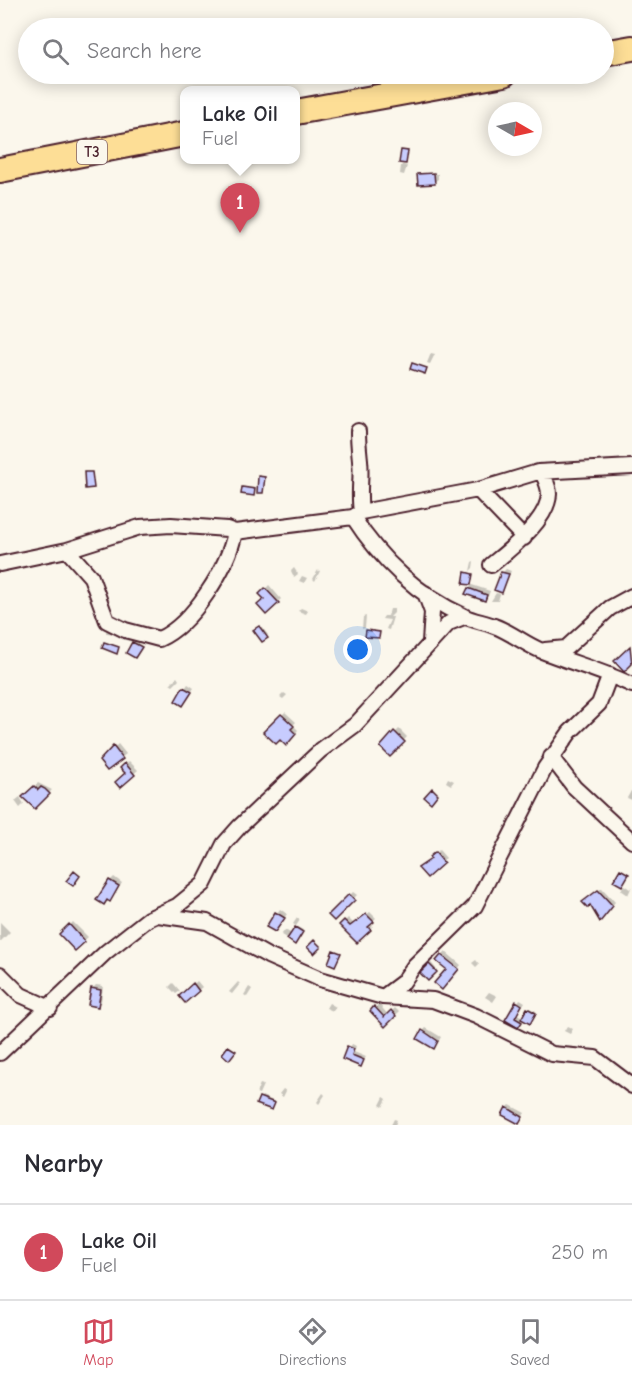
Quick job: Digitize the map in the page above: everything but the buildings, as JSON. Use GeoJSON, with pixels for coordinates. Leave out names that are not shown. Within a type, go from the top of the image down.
{"type":"FeatureCollection","features":[{"type":"Feature","properties":{"kind":"highway"},"geometry":{"type":"LineString","coordinates":[[614,51],[632,48]]}},
{"type":"Feature","properties":{"kind":"highway"},"geometry":{"type":"LineString","coordinates":[[300,111],[449,84]]}},
{"type":"Feature","properties":{"kind":"highway","name":"T3"},"geometry":{"type":"LineString","coordinates":[[0,170],[180,135]]}},
{"type":"Feature","properties":{"kind":"street"},"geometry":{"type":"LineString","coordinates":[[358,431],[357,451],[360,460],[357,515],[371,543],[393,567],[425,593],[464,617],[497,626],[540,650],[632,685]]}},
{"type":"Feature","properties":{"kind":"street"},"geometry":{"type":"LineString","coordinates":[[0,564],[67,550],[151,525],[227,529],[235,532],[357,515],[478,490],[542,472],[632,467]]}},
{"type":"Feature","properties":{"kind":"street"},"geometry":{"type":"LineString","coordinates":[[490,565],[524,538],[547,505],[548,486],[542,472]]}},
{"type":"Feature","properties":{"kind":"street"},"geometry":{"type":"LineString","coordinates":[[478,490],[524,538]]}},
{"type":"Feature","properties":{"kind":"street"},"geometry":{"type":"LineString","coordinates":[[67,550],[91,577],[107,621],[134,633],[159,639],[184,619],[211,589],[218,578],[235,532]]}},
{"type":"Feature","properties":{"kind":"street"},"geometry":{"type":"LineString","coordinates":[[425,593],[432,612],[430,642]]}},
{"type":"Feature","properties":{"kind":"street"},"geometry":{"type":"LineString","coordinates":[[540,650],[566,648],[610,608],[632,596]]}},
{"type":"Feature","properties":{"kind":"street"},"geometry":{"type":"LineString","coordinates":[[0,1053],[50,1008],[106,952],[158,915],[177,906],[204,884],[224,844],[240,826],[321,750],[355,724],[449,623],[464,617]]}},
{"type":"Feature","properties":{"kind":"street"},"geometry":{"type":"LineString","coordinates":[[383,997],[403,982],[414,966],[475,906],[551,757],[570,732],[599,704],[610,675]]}},
{"type":"Feature","properties":{"kind":"street"},"geometry":{"type":"LineString","coordinates":[[551,757],[574,787],[632,841]]}},
{"type":"Feature","properties":{"kind":"street"},"geometry":{"type":"LineString","coordinates":[[158,915],[207,922],[298,970],[383,997],[433,1000],[476,1016],[552,1054],[595,1058],[632,1086]]}},
{"type":"Feature","properties":{"kind":"street"},"geometry":{"type":"LineString","coordinates":[[0,974],[21,995],[50,1008]]}},
{"type":"Feature","properties":{"kind":"place","name":"Lake Oil"},"geometry":{"type":"Point","coordinates":[240,233]}}]}
